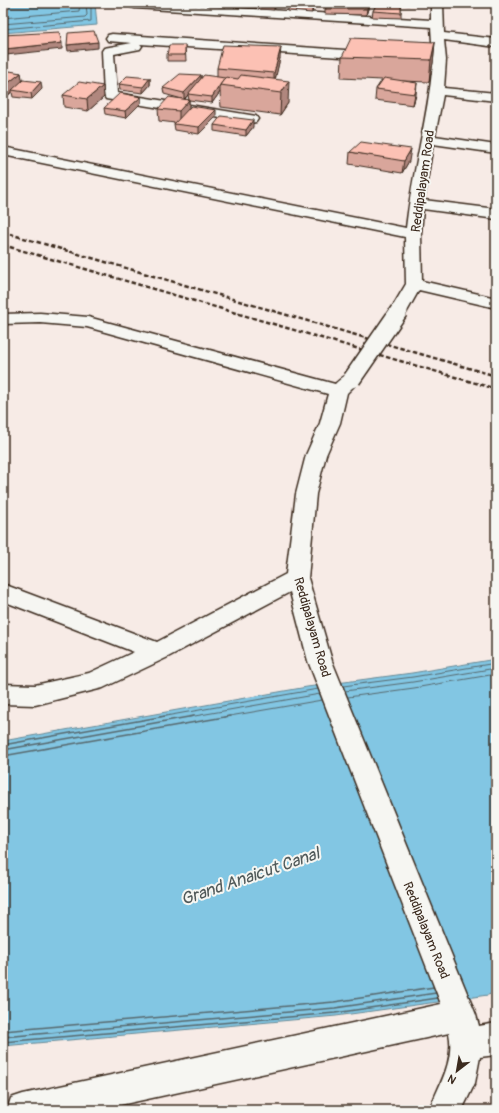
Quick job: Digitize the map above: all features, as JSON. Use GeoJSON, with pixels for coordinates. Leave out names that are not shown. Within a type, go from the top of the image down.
{"type":"FeatureCollection","features":[{"type":"Feature","properties":{"kind":"street","name":"Reddipalayam Road"},"geometry":{"type":"LineString","coordinates":[[437,3],[437,30],[440,60],[437,91],[416,203],[413,234],[414,284],[399,311],[345,385],[316,455],[306,494],[297,578],[320,661],[475,1033]]}},
{"type":"Feature","properties":{"kind":"street"},"geometry":{"type":"LineString","coordinates":[[135,5],[437,30],[496,44]]}},
{"type":"Feature","properties":{"kind":"street"},"geometry":{"type":"LineString","coordinates":[[112,38],[440,60]]}},
{"type":"Feature","properties":{"kind":"street"},"geometry":{"type":"LineString","coordinates":[[161,42],[108,51],[111,96],[251,119]]}},
{"type":"Feature","properties":{"kind":"street"},"geometry":{"type":"LineString","coordinates":[[437,91],[496,97]]}},
{"type":"Feature","properties":{"kind":"street"},"geometry":{"type":"LineString","coordinates":[[427,139],[496,149]]}},
{"type":"Feature","properties":{"kind":"street"},"geometry":{"type":"LineString","coordinates":[[3,151],[413,234]]}},
{"type":"Feature","properties":{"kind":"street"},"geometry":{"type":"LineString","coordinates":[[416,203],[496,214]]}},
{"type":"Feature","properties":{"kind":"street"},"geometry":{"type":"LineString","coordinates":[[414,284],[496,303]]}},
{"type":"Feature","properties":{"kind":"street"},"geometry":{"type":"LineString","coordinates":[[3,319],[40,318],[88,322],[345,385]]}},
{"type":"Feature","properties":{"kind":"street"},"geometry":{"type":"LineString","coordinates":[[3,694],[36,695],[94,681],[158,652],[297,578]]}},
{"type":"Feature","properties":{"kind":"street"},"geometry":{"type":"LineString","coordinates":[[3,592],[158,652]]}},
{"type":"Feature","properties":{"kind":"street"},"geometry":{"type":"LineString","coordinates":[[22,1110],[475,1033],[459,1084],[444,1110]]}},
{"type":"Feature","properties":{"kind":"water"},"geometry":{"type":"Polygon","coordinates":[[[3,3],[95,3],[97,25],[3,33],[3,3]]]}},
{"type":"Feature","properties":{"kind":"water","name":"Grand Anaicut Canal"},"geometry":{"type":"Polygon","coordinates":[[[496,659],[496,992],[488,995],[336,1016],[3,1046],[3,741],[307,687],[412,673],[496,659]]]}},
{"type":"Feature","properties":{"kind":"building"},"geometry":{"type":"Polygon","coordinates":[[[289,3],[313,3],[312,7],[288,6],[289,3]]]}},
{"type":"Feature","properties":{"kind":"building"},"geometry":{"type":"Polygon","coordinates":[[[329,3],[368,3],[367,9],[325,9],[329,3]]]}},
{"type":"Feature","properties":{"kind":"building"},"geometry":{"type":"Polygon","coordinates":[[[377,3],[401,3],[401,13],[373,11],[377,3]]]}},
{"type":"Feature","properties":{"kind":"building"},"geometry":{"type":"Polygon","coordinates":[[[94,31],[98,42],[67,45],[68,33],[94,31]]]}},
{"type":"Feature","properties":{"kind":"building"},"geometry":{"type":"Polygon","coordinates":[[[59,32],[62,43],[5,49],[3,35],[59,32]]]}},
{"type":"Feature","properties":{"kind":"building"},"geometry":{"type":"Polygon","coordinates":[[[351,38],[435,42],[431,60],[342,57],[351,38]]]}},
{"type":"Feature","properties":{"kind":"building"},"geometry":{"type":"Polygon","coordinates":[[[169,45],[185,45],[185,55],[167,55],[169,45]]]}},
{"type":"Feature","properties":{"kind":"building"},"geometry":{"type":"Polygon","coordinates":[[[223,45],[281,47],[274,73],[217,68],[223,45]]]}},
{"type":"Feature","properties":{"kind":"building"},"geometry":{"type":"Polygon","coordinates":[[[4,70],[21,73],[3,87],[4,70]]]}},
{"type":"Feature","properties":{"kind":"building"},"geometry":{"type":"Polygon","coordinates":[[[180,74],[201,75],[184,93],[163,88],[180,74]]]}},
{"type":"Feature","properties":{"kind":"building"},"geometry":{"type":"Polygon","coordinates":[[[204,75],[225,78],[212,97],[188,94],[204,75]]]}},
{"type":"Feature","properties":{"kind":"building"},"geometry":{"type":"Polygon","coordinates":[[[241,75],[289,81],[281,93],[220,85],[226,77],[238,79],[241,75]]]}},
{"type":"Feature","properties":{"kind":"building"},"geometry":{"type":"Polygon","coordinates":[[[127,76],[150,78],[143,87],[119,84],[127,76]]]}},
{"type":"Feature","properties":{"kind":"building"},"geometry":{"type":"Polygon","coordinates":[[[384,78],[417,83],[415,94],[376,89],[384,78]]]}},
{"type":"Feature","properties":{"kind":"building"},"geometry":{"type":"Polygon","coordinates":[[[23,80],[41,82],[31,93],[12,90],[23,80]]]}},
{"type":"Feature","properties":{"kind":"building"},"geometry":{"type":"Polygon","coordinates":[[[79,82],[103,86],[87,99],[63,95],[79,82]]]}},
{"type":"Feature","properties":{"kind":"building"},"geometry":{"type":"Polygon","coordinates":[[[120,93],[141,97],[125,111],[104,108],[120,93]]]}},
{"type":"Feature","properties":{"kind":"building"},"geometry":{"type":"Polygon","coordinates":[[[169,97],[189,100],[179,111],[158,109],[169,97]]]}},
{"type":"Feature","properties":{"kind":"building"},"geometry":{"type":"Polygon","coordinates":[[[191,106],[216,110],[199,127],[174,124],[191,106]]]}},
{"type":"Feature","properties":{"kind":"building"},"geometry":{"type":"Polygon","coordinates":[[[221,116],[253,120],[246,130],[214,125],[221,116]]]}},
{"type":"Feature","properties":{"kind":"building"},"geometry":{"type":"Polygon","coordinates":[[[361,142],[411,149],[404,161],[350,152],[361,142]]]}},
{"type":"Feature","properties":{"kind":"railway"},"geometry":{"type":"LineString","coordinates":[[3,232],[496,376]]}},
{"type":"Feature","properties":{"kind":"railway"},"geometry":{"type":"LineString","coordinates":[[3,245],[496,389]]}}]}
